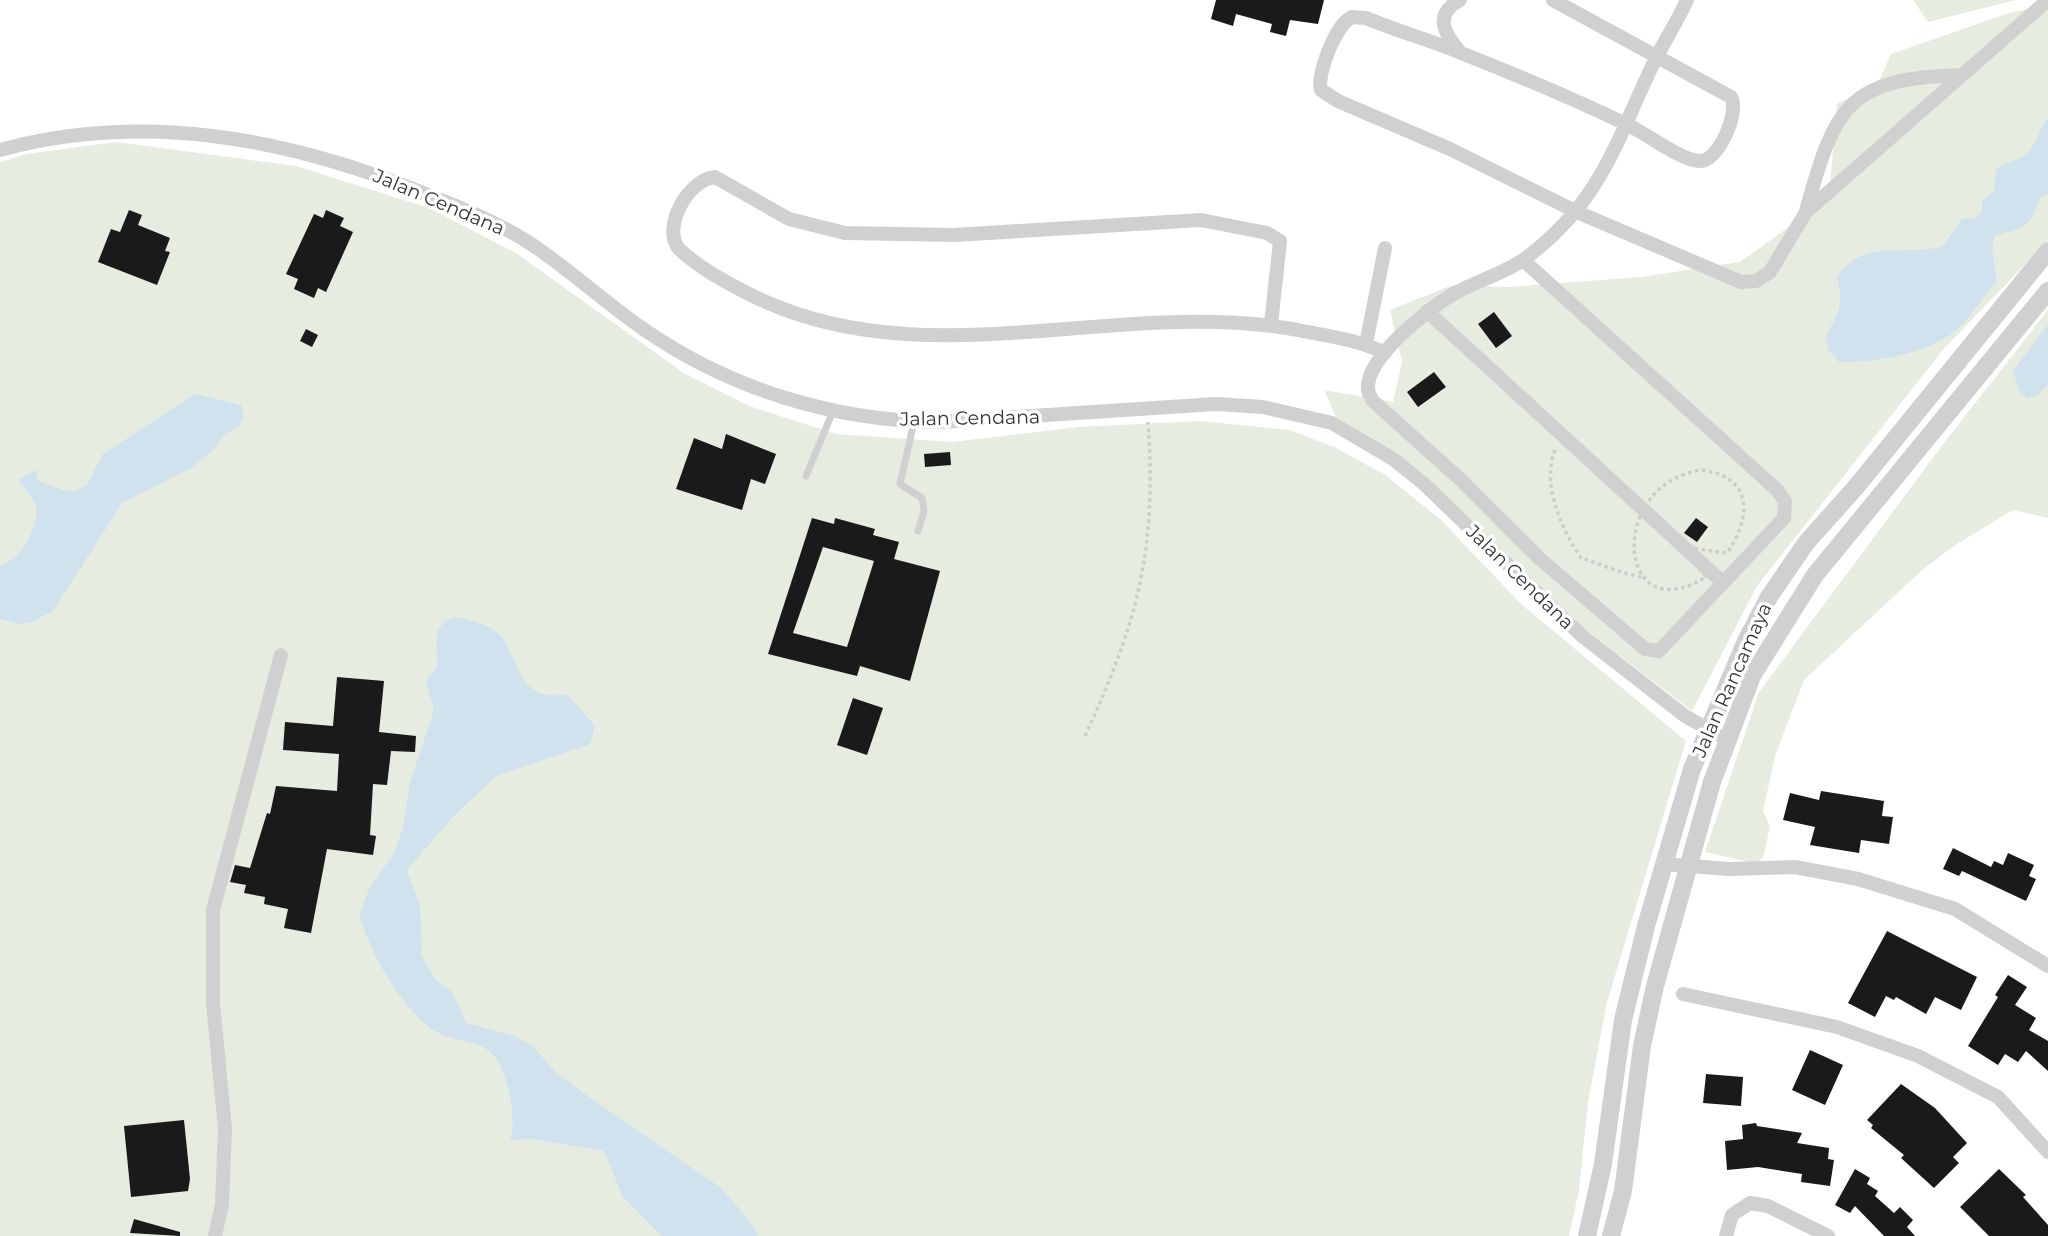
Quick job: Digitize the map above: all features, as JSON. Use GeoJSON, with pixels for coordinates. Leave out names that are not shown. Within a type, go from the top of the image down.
{"type":"FeatureCollection","features":[{"type":"Feature","properties":{"kind":"street"},"geometry":{"type":"LineString","coordinates":[[1460,0],[1449,7],[1442,22],[1450,41],[1461,53]]}},
{"type":"Feature","properties":{"kind":"street"},"geometry":{"type":"LineString","coordinates":[[1553,0],[1727,93],[1735,103],[1733,118],[1713,156],[1699,161],[1628,125],[1461,53],[1366,18],[1352,18],[1341,26],[1318,75],[1321,90],[1338,101],[1450,149],[1577,212],[1741,282],[1756,281],[1770,272],[1806,212],[1825,148],[1835,127],[1855,100],[1879,85],[1897,80],[1962,75]]}},
{"type":"Feature","properties":{"kind":"street"},"geometry":{"type":"LineString","coordinates":[[1523,260],[1776,489],[1785,501],[1784,518],[1722,582],[1664,648],[1654,653],[1645,649],[1538,558],[1460,479],[1371,399],[1367,388],[1368,377],[1385,353],[1427,311],[1452,294],[1523,260],[1577,212],[1603,173],[1628,125],[1657,57],[1687,0]]}},
{"type":"Feature","properties":{"kind":"street"},"geometry":{"type":"LineString","coordinates":[[1806,212],[2048,0]]}},
{"type":"Feature","properties":{"kind":"street","name":"Jalan Cendana"},"geometry":{"type":"LineString","coordinates":[[1,147],[50,137],[109,130],[165,131],[220,136],[273,145],[356,169],[468,210],[502,227],[559,263],[643,329],[720,372],[753,387],[833,411],[914,422],[1004,420],[1216,404],[1263,407],[1332,423],[1357,436],[1423,483],[1582,636],[1640,684],[1726,739]]}},
{"type":"Feature","properties":{"kind":"street"},"geometry":{"type":"LineString","coordinates":[[1271,324],[1280,241],[1272,234],[1210,221],[954,235],[845,233],[789,219],[715,177],[701,180],[694,186],[672,228],[673,242],[679,249],[732,285],[796,314],[864,332],[929,337],[1187,321],[1271,324],[1366,344],[1385,353]]}},
{"type":"Feature","properties":{"kind":"street"},"geometry":{"type":"LineString","coordinates":[[1366,344],[1385,248]]}},
{"type":"Feature","properties":{"kind":"street","name":"Jalan Rancamaya"},"geometry":{"type":"LineString","coordinates":[[1587,1236],[1603,1164],[1625,1011],[1663,864],[1707,729],[1746,641],[1789,566],[2048,251]]}},
{"type":"Feature","properties":{"kind":"street","name":"Jalan Rancamaya"},"geometry":{"type":"LineString","coordinates":[[1611,1236],[1623,1191],[1650,1007],[1687,867],[1726,739],[1760,660],[1815,575],[2048,291]]}},
{"type":"Feature","properties":{"kind":"street"},"geometry":{"type":"LineString","coordinates":[[1427,311],[1722,582]]}},
{"type":"Feature","properties":{"kind":"street"},"geometry":{"type":"LineString","coordinates":[[215,1236],[222,1204],[225,1129],[213,1003],[213,910],[281,655]]}},
{"type":"Feature","properties":{"kind":"street"},"geometry":{"type":"LineString","coordinates":[[1663,864],[1687,867],[1795,867],[1858,879],[1955,909],[2048,965]]}},
{"type":"Feature","properties":{"kind":"street"},"geometry":{"type":"LineString","coordinates":[[1683,994],[1837,1027],[1918,1056],[1998,1097],[2048,1152]]}},
{"type":"Feature","properties":{"kind":"street"},"geometry":{"type":"LineString","coordinates":[[1726,1236],[1732,1215],[1737,1209],[1750,1203],[1768,1206],[1828,1236]]}},
{"type":"Feature","properties":{"kind":"lane"},"geometry":{"type":"LineString","coordinates":[[806,476],[833,411]]}},
{"type":"Feature","properties":{"kind":"lane"},"geometry":{"type":"LineString","coordinates":[[914,422],[900,485],[922,498],[924,511],[918,531]]}},
{"type":"Feature","properties":{"kind":"path"},"geometry":{"type":"LineString","coordinates":[[1085,736],[1116,663],[1138,601],[1145,569],[1152,498],[1147,410]]}},
{"type":"Feature","properties":{"kind":"path"},"geometry":{"type":"LineString","coordinates":[[1561,435],[1549,462],[1548,475],[1565,536],[1581,558],[1619,568],[1631,576],[1644,577]]}},
{"type":"Feature","properties":{"kind":"shaded area"},"geometry":{"type":"Polygon","coordinates":[[[1913,0],[2016,0],[1928,22],[1913,0]]]}},
{"type":"Feature","properties":{"kind":"shaded area"},"geometry":{"type":"Polygon","coordinates":[[[2048,5],[2048,240],[1942,351],[1757,586],[1692,711],[1541,596],[1493,544],[1338,422],[1324,390],[1393,402],[1402,362],[1390,310],[1450,286],[1509,287],[1642,277],[1740,262],[1829,198],[1837,103],[1875,90],[1891,54],[2009,13],[2048,5]]]}},
{"type":"Feature","properties":{"kind":"shaded area"},"geometry":{"type":"Polygon","coordinates":[[[116,142],[296,166],[429,208],[516,253],[685,374],[749,406],[836,434],[952,442],[1079,427],[1200,421],[1290,430],[1334,447],[1384,474],[1440,519],[1521,604],[1686,741],[1607,1002],[1588,1102],[1579,1190],[1569,1236],[0,1236],[0,162],[27,154],[116,142]]]}},
{"type":"Feature","properties":{"kind":"shaded area"},"geometry":{"type":"Polygon","coordinates":[[[2048,310],[2048,518],[2013,510],[1955,545],[1921,571],[1804,680],[1775,756],[1763,811],[1770,826],[1764,855],[1758,864],[1705,852],[1759,692],[1944,443],[2048,310]]]}},
{"type":"Feature","properties":{"kind":"water"},"geometry":{"type":"Polygon","coordinates":[[[2048,117],[2048,193],[2040,197],[2033,215],[2024,225],[1994,236],[1992,250],[1997,281],[1969,317],[1950,335],[1926,347],[1881,359],[1839,362],[1828,350],[1826,335],[1839,308],[1837,278],[1847,266],[1870,253],[1942,247],[1962,219],[1974,218],[1982,212],[1982,202],[1994,191],[1996,170],[2030,150],[2048,117]]]}},
{"type":"Feature","properties":{"kind":"water"},"geometry":{"type":"Polygon","coordinates":[[[2048,325],[2048,385],[2036,396],[2027,398],[2019,390],[2013,371],[2048,325]]]}},
{"type":"Feature","properties":{"kind":"water"},"geometry":{"type":"Polygon","coordinates":[[[195,394],[241,405],[244,417],[238,427],[225,434],[212,451],[191,468],[122,503],[53,611],[32,622],[21,624],[0,619],[0,565],[14,557],[27,542],[36,516],[33,500],[18,480],[35,470],[38,481],[63,490],[75,491],[87,485],[102,455],[195,394]]]}},
{"type":"Feature","properties":{"kind":"water"},"geometry":{"type":"Polygon","coordinates":[[[456,617],[480,623],[497,632],[529,685],[546,695],[568,695],[595,726],[590,744],[496,776],[451,819],[407,870],[420,905],[422,956],[435,979],[453,993],[466,1023],[512,1035],[533,1046],[556,1073],[721,1188],[759,1236],[661,1236],[623,1197],[604,1151],[531,1139],[510,1140],[512,1107],[501,1067],[493,1054],[473,1043],[436,1032],[422,1021],[392,985],[370,944],[359,915],[370,887],[393,855],[403,828],[410,782],[434,710],[426,682],[437,666],[437,636],[442,624],[456,617]]]}},
{"type":"Feature","properties":{"kind":"building"},"geometry":{"type":"Polygon","coordinates":[[[1216,0],[1324,0],[1318,24],[1290,20],[1286,36],[1270,32],[1272,24],[1236,14],[1233,26],[1211,19],[1216,0]]]}},
{"type":"Feature","properties":{"kind":"building"},"geometry":{"type":"Polygon","coordinates":[[[129,210],[142,215],[138,225],[170,238],[165,251],[170,252],[157,285],[98,262],[111,229],[120,232],[129,210]]]}},
{"type":"Feature","properties":{"kind":"building"},"geometry":{"type":"Polygon","coordinates":[[[326,210],[344,218],[340,226],[353,232],[326,292],[318,288],[314,298],[294,289],[298,279],[286,274],[314,214],[323,218],[326,210]]]}},
{"type":"Feature","properties":{"kind":"building"},"geometry":{"type":"Polygon","coordinates":[[[1494,312],[1512,336],[1496,348],[1478,324],[1494,312]]]}},
{"type":"Feature","properties":{"kind":"building"},"geometry":{"type":"Polygon","coordinates":[[[306,329],[318,335],[312,347],[300,341],[306,329]]]}},
{"type":"Feature","properties":{"kind":"building"},"geometry":{"type":"Polygon","coordinates":[[[1434,372],[1446,387],[1418,407],[1407,392],[1434,372]]]}},
{"type":"Feature","properties":{"kind":"building"},"geometry":{"type":"Polygon","coordinates":[[[726,434],[776,454],[765,484],[751,479],[742,510],[676,489],[694,438],[722,449],[726,434]]]}},
{"type":"Feature","properties":{"kind":"building"},"geometry":{"type":"Polygon","coordinates":[[[950,452],[951,465],[925,467],[924,454],[950,452]]]}},
{"type":"Feature","properties":{"kind":"building"},"geometry":{"type":"Polygon","coordinates":[[[812,518],[834,524],[835,518],[875,529],[873,535],[899,542],[894,559],[940,571],[910,681],[860,666],[857,676],[768,654],[812,518]],[[823,547],[793,633],[847,647],[874,561],[823,547]]]}},
{"type":"Feature","properties":{"kind":"building"},"geometry":{"type":"Polygon","coordinates":[[[1696,518],[1708,527],[1697,542],[1684,533],[1696,518]]]}},
{"type":"Feature","properties":{"kind":"building"},"geometry":{"type":"Polygon","coordinates":[[[337,677],[384,681],[379,732],[416,736],[415,752],[391,751],[387,785],[373,784],[370,835],[376,836],[373,855],[327,849],[311,933],[284,928],[288,909],[264,904],[265,897],[244,893],[246,885],[230,882],[235,865],[250,868],[267,813],[270,814],[276,786],[337,791],[339,754],[283,750],[285,722],[333,726],[337,677]]]}},
{"type":"Feature","properties":{"kind":"building"},"geometry":{"type":"Polygon","coordinates":[[[853,698],[883,708],[867,755],[837,745],[853,698]]]}},
{"type":"Feature","properties":{"kind":"building"},"geometry":{"type":"Polygon","coordinates":[[[1821,791],[1884,801],[1882,816],[1893,817],[1889,844],[1861,840],[1859,853],[1810,845],[1815,827],[1783,820],[1790,793],[1819,800],[1821,791]]]}},
{"type":"Feature","properties":{"kind":"building"},"geometry":{"type":"Polygon","coordinates":[[[1953,848],[1991,867],[1994,861],[2003,865],[2008,853],[2034,865],[2029,876],[2036,879],[2026,901],[1962,871],[1959,876],[1943,869],[1953,848]]]}},
{"type":"Feature","properties":{"kind":"building"},"geometry":{"type":"Polygon","coordinates":[[[1887,931],[1977,977],[1961,1010],[1935,997],[1926,1014],[1896,997],[1894,1000],[1886,996],[1875,1017],[1848,1003],[1887,931]]]}},
{"type":"Feature","properties":{"kind":"building"},"geometry":{"type":"Polygon","coordinates":[[[2008,975],[2027,987],[2015,1005],[2036,1018],[2029,1030],[2048,1041],[2048,1071],[2026,1051],[2018,1062],[2005,1054],[1998,1065],[1968,1046],[2008,975]]]}},
{"type":"Feature","properties":{"kind":"building"},"geometry":{"type":"Polygon","coordinates":[[[1810,1050],[1843,1065],[1825,1105],[1792,1090],[1810,1050]]]}},
{"type":"Feature","properties":{"kind":"building"},"geometry":{"type":"Polygon","coordinates":[[[1706,1074],[1743,1077],[1741,1106],[1703,1103],[1706,1074]]]}},
{"type":"Feature","properties":{"kind":"building"},"geometry":{"type":"Polygon","coordinates":[[[1901,1084],[1935,1108],[1967,1143],[1953,1157],[1959,1163],[1934,1188],[1901,1158],[1904,1155],[1871,1128],[1873,1125],[1867,1120],[1901,1084]]]}},
{"type":"Feature","properties":{"kind":"building"},"geometry":{"type":"Polygon","coordinates":[[[184,1120],[190,1179],[188,1191],[131,1197],[124,1126],[184,1120]]]}},
{"type":"Feature","properties":{"kind":"building"},"geometry":{"type":"Polygon","coordinates":[[[1756,1123],[1757,1126],[1802,1133],[1797,1143],[1829,1148],[1828,1159],[1834,1160],[1830,1186],[1801,1182],[1802,1174],[1758,1167],[1727,1170],[1725,1141],[1743,1139],[1742,1125],[1756,1123]]]}},
{"type":"Feature","properties":{"kind":"building"},"geometry":{"type":"Polygon","coordinates":[[[1855,1169],[1870,1178],[1867,1184],[1878,1191],[1875,1196],[1894,1213],[1900,1207],[1913,1220],[1907,1227],[1915,1236],[1884,1236],[1855,1206],[1850,1213],[1835,1205],[1855,1169]]]}},
{"type":"Feature","properties":{"kind":"building"},"geometry":{"type":"Polygon","coordinates":[[[1999,1169],[2026,1195],[2023,1197],[2048,1225],[2048,1236],[1989,1236],[1960,1207],[1999,1169]]]}},
{"type":"Feature","properties":{"kind":"building"},"geometry":{"type":"Polygon","coordinates":[[[134,1219],[180,1232],[180,1236],[130,1233],[134,1219]]]}}]}
